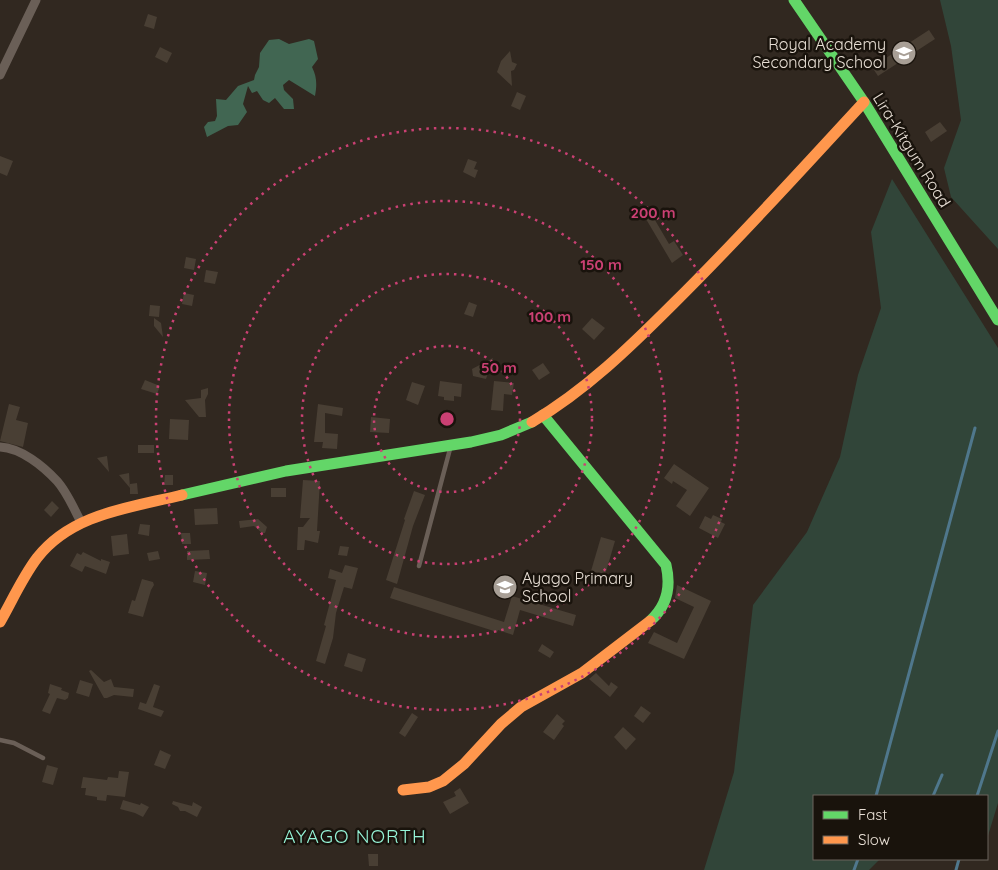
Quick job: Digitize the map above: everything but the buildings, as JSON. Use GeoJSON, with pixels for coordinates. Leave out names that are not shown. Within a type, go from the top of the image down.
{"type":"FeatureCollection","features":[{"type":"Feature","properties":{"kind":"street"},"geometry":{"type":"LineString","coordinates":[[0,75],[36,0]]}},
{"type":"Feature","properties":{"kind":"street","name":"Lira-Kitgum Road"},"geometry":{"type":"LineString","coordinates":[[794,0],[864,102],[998,320]]}},
{"type":"Feature","properties":{"kind":"street"},"geometry":{"type":"LineString","coordinates":[[0,622],[28,571],[52,542],[81,522],[113,512],[267,475],[452,445],[501,434],[526,426],[571,398],[601,374],[687,291],[766,209],[864,102]]}},
{"type":"Feature","properties":{"kind":"street"},"geometry":{"type":"LineString","coordinates":[[403,790],[428,787],[442,782],[477,751],[521,706],[575,677],[596,662],[659,612],[665,600],[668,588],[666,564],[543,415]]}},
{"type":"Feature","properties":{"kind":"street"},"geometry":{"type":"LineString","coordinates":[[0,447],[20,452],[37,463],[58,482],[81,522]]}},
{"type":"Feature","properties":{"kind":"lane"},"geometry":{"type":"LineString","coordinates":[[419,566],[452,445]]}},
{"type":"Feature","properties":{"kind":"lane"},"geometry":{"type":"LineString","coordinates":[[0,740],[14,743],[43,758]]}},
{"type":"Feature","properties":{"kind":"green space"},"geometry":{"type":"Polygon","coordinates":[[[940,0],[998,0],[998,249],[951,197],[944,168],[961,120],[951,46],[940,0]]]}},
{"type":"Feature","properties":{"kind":"green space"},"geometry":{"type":"Polygon","coordinates":[[[279,39],[289,44],[309,39],[314,41],[318,59],[312,67],[316,81],[315,96],[289,80],[283,85],[284,90],[293,99],[294,109],[284,109],[275,98],[269,103],[263,100],[257,91],[252,93],[248,86],[243,104],[247,112],[238,125],[228,126],[207,137],[204,127],[208,122],[215,121],[217,116],[216,99],[226,100],[238,86],[254,80],[259,67],[260,53],[269,40],[279,39]]]}},
{"type":"Feature","properties":{"kind":"green space"},"geometry":{"type":"Polygon","coordinates":[[[892,179],[998,348],[998,803],[988,836],[988,795],[813,795],[813,860],[879,860],[869,870],[704,870],[734,772],[753,605],[807,532],[840,457],[858,375],[881,308],[871,232],[892,179]]]}},
{"type":"Feature","properties":{"kind":"waterway"},"geometry":{"type":"LineString","coordinates":[[876,795],[975,428]]}},
{"type":"Feature","properties":{"kind":"waterway"},"geometry":{"type":"LineString","coordinates":[[977,795],[998,731]]}},
{"type":"Feature","properties":{"kind":"waterway"},"geometry":{"type":"LineString","coordinates":[[933,795],[942,775]]}},
{"type":"Feature","properties":{"kind":"waterway"},"geometry":{"type":"LineString","coordinates":[[854,870],[858,860]]}},
{"type":"Feature","properties":{"kind":"waterway"},"geometry":{"type":"LineString","coordinates":[[956,870],[959,860]]}},
{"type":"Feature","properties":{"kind":"traffic: fast"},"geometry":{"type":"LineString","coordinates":[[794,0],[864,102],[998,320]]}},
{"type":"Feature","properties":{"kind":"traffic: fast"},"geometry":{"type":"LineString","coordinates":[[543,415],[666,565],[668,588],[664,602],[650,621]]}},
{"type":"Feature","properties":{"kind":"traffic: fast"},"geometry":{"type":"LineString","coordinates":[[182,495],[286,471],[471,442],[501,435],[532,422]]}},
{"type":"Feature","properties":{"kind":"traffic: slow"},"geometry":{"type":"LineString","coordinates":[[532,422],[552,410],[589,382],[641,336],[723,254],[864,102]]}},
{"type":"Feature","properties":{"kind":"traffic: slow"},"geometry":{"type":"LineString","coordinates":[[0,622],[37,558],[51,543],[67,531],[103,514],[182,495]]}},
{"type":"Feature","properties":{"kind":"traffic: slow"},"geometry":{"type":"LineString","coordinates":[[403,790],[429,787],[443,781],[464,764],[501,724],[521,707],[582,673],[650,621]]}},
{"type":"Feature","properties":{"kind":"place","name":"Royal Academy Secondary School"},"geometry":{"type":"Point","coordinates":[904,53]}},
{"type":"Feature","properties":{"kind":"place","name":"Ayago Primary School"},"geometry":{"type":"Point","coordinates":[505,587]}},
{"type":"Feature","properties":{"kind":"district","name":"AYAGO NORTH"},"geometry":{"type":"Point","coordinates":[355,836]}}]}
